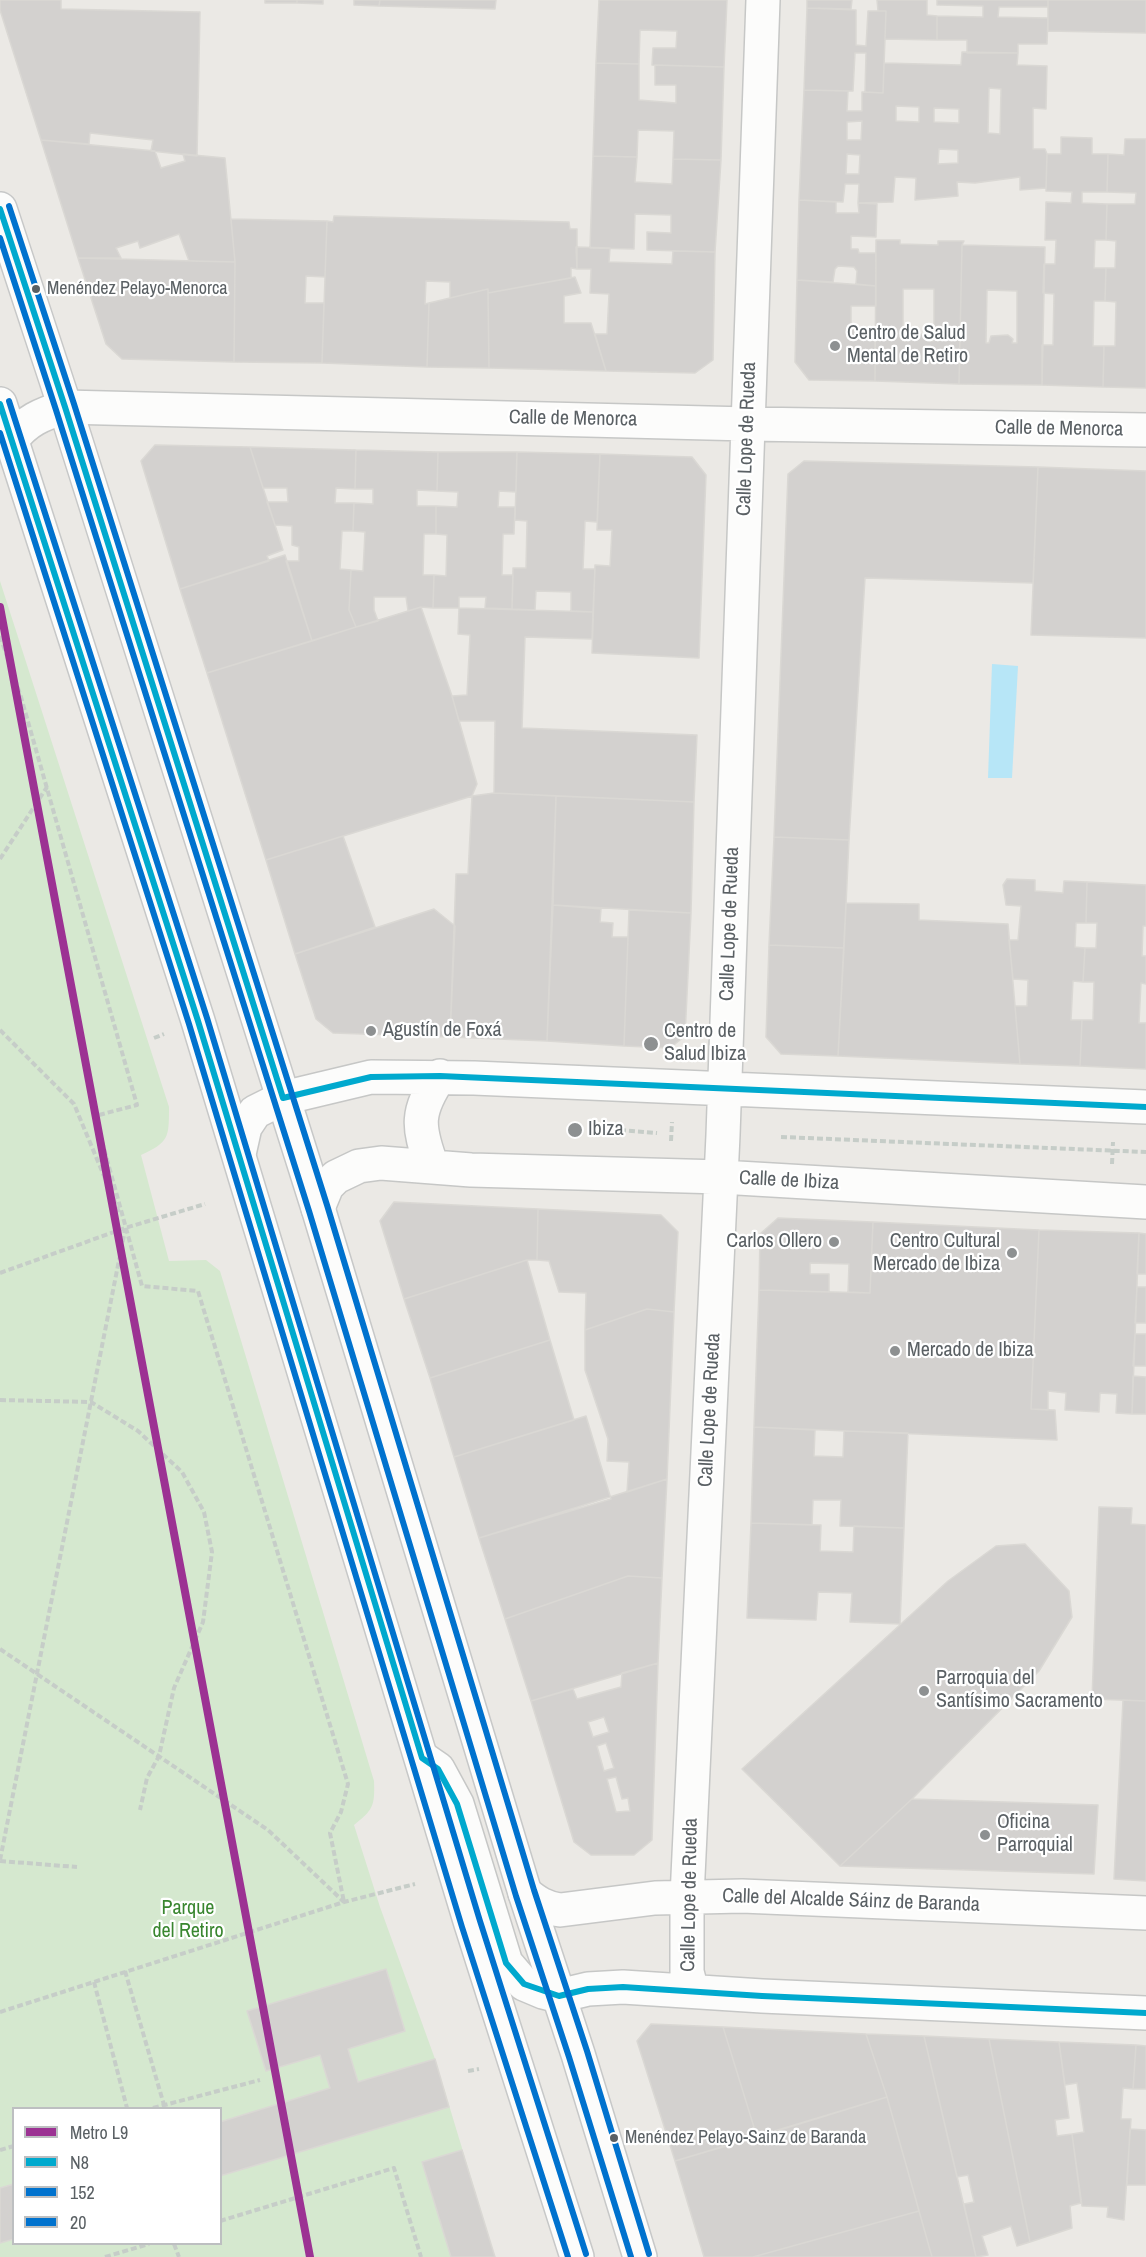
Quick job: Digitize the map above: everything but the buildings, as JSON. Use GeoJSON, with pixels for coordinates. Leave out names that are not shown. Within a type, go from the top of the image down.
{"type":"FeatureCollection","features":[{"type":"Feature","properties":{"kind":"street","name":"Calle Lope de Rueda"},"geometry":{"type":"LineString","coordinates":[[692,1991],[687,1972],[687,1897],[725,1088],[763,0]]}},
{"type":"Feature","properties":{"kind":"street"},"geometry":{"type":"LineString","coordinates":[[0,209],[65,407],[318,1208],[525,1893],[640,2257]]}},
{"type":"Feature","properties":{"kind":"street"},"geometry":{"type":"LineString","coordinates":[[0,404],[239,1154],[471,1924],[577,2257]]}},
{"type":"Feature","properties":{"kind":"street","name":"Calle de Menorca"},"geometry":{"type":"LineString","coordinates":[[12,440],[27,422],[65,407],[748,424],[1146,430]]}},
{"type":"Feature","properties":{"kind":"street"},"geometry":{"type":"LineString","coordinates":[[239,1154],[245,1127],[255,1112],[283,1098],[371,1077],[440,1076],[1131,1106]]}},
{"type":"Feature","properties":{"kind":"street"},"geometry":{"type":"LineString","coordinates":[[432,1166],[424,1146],[420,1120],[426,1097],[440,1076]]}},
{"type":"Feature","properties":{"kind":"street","name":"Calle de Ibiza"},"geometry":{"type":"LineString","coordinates":[[318,1208],[327,1186],[336,1177],[348,1170],[370,1163],[483,1170],[721,1177],[1146,1202]]}},
{"type":"Feature","properties":{"kind":"street"},"geometry":{"type":"LineString","coordinates":[[422,1758],[438,1769],[457,1804],[506,1963],[524,1984],[543,1992],[559,1996],[588,1989],[623,1987],[1146,2013]]}},
{"type":"Feature","properties":{"kind":"street","name":"Calle del Alcalde Sáinz de Baranda"},"geometry":{"type":"LineString","coordinates":[[525,1893],[548,1908],[569,1910],[655,1898],[741,1896],[1146,1913]]}},
{"type":"Feature","properties":{"kind":"path"},"geometry":{"type":"LineString","coordinates":[[0,636],[21,697],[137,1105],[95,1116],[142,1286],[198,1291],[348,1784],[341,1812],[330,1833],[344,1902]]}},
{"type":"Feature","properties":{"kind":"path"},"geometry":{"type":"LineString","coordinates":[[0,859],[47,787]]}},
{"type":"Feature","properties":{"kind":"path"},"geometry":{"type":"LineString","coordinates":[[0,1030],[74,1104],[125,1228],[0,1861],[77,1867]]}},
{"type":"Feature","properties":{"kind":"path"},"geometry":{"type":"LineString","coordinates":[[1109,1200],[1113,1151],[1131,1106]]}},
{"type":"Feature","properties":{"kind":"path"},"geometry":{"type":"LineString","coordinates":[[620,1131],[657,1133]]}},
{"type":"Feature","properties":{"kind":"path"},"geometry":{"type":"LineString","coordinates":[[780,1180],[781,1137],[1146,1152]]}},
{"type":"Feature","properties":{"kind":"path"},"geometry":{"type":"LineString","coordinates":[[0,1273],[125,1228],[205,1204]]}},
{"type":"Feature","properties":{"kind":"path"},"geometry":{"type":"LineString","coordinates":[[0,1400],[91,1402],[138,1431],[182,1472],[204,1512],[212,1552],[203,1622],[174,1688],[159,1756],[147,1778],[140,1810]]}},
{"type":"Feature","properties":{"kind":"path"},"geometry":{"type":"LineString","coordinates":[[0,1649],[268,1830],[344,1902]]}},
{"type":"Feature","properties":{"kind":"path"},"geometry":{"type":"LineString","coordinates":[[0,2012],[344,1902],[415,1884]]}},
{"type":"Feature","properties":{"kind":"path"},"geometry":{"type":"LineString","coordinates":[[125,1971],[165,2105]]}},
{"type":"Feature","properties":{"kind":"path"},"geometry":{"type":"LineString","coordinates":[[94,1982],[126,2107]]}},
{"type":"Feature","properties":{"kind":"path"},"geometry":{"type":"LineString","coordinates":[[159,2107],[260,2080]]}},
{"type":"Feature","properties":{"kind":"path"},"geometry":{"type":"LineString","coordinates":[[222,2220],[394,2168],[421,2257]]}},
{"type":"Feature","properties":{"kind":"path"},"geometry":{"type":"LineString","coordinates":[[105,2257],[146,2245]]}},
{"type":"Feature","properties":{"kind":"green space","name":"Parque del Retiro"},"geometry":{"type":"Polygon","coordinates":[[[0,581],[169,1107],[169,1126],[166,1138],[141,1155],[169,1261],[206,1260],[220,1271],[374,1781],[372,1807],[354,1825],[380,1907],[435,2059],[495,2257],[0,2257],[0,581]]]}},
{"type":"Feature","properties":{"kind":"water"},"geometry":{"type":"Polygon","coordinates":[[[992,664],[1018,666],[1012,778],[988,778],[992,664]]]}},
{"type":"Feature","properties":{"kind":"metro line","name":"L9"},"geometry":{"type":"LineString","coordinates":[[0,607],[310,2257]]}},
{"type":"Feature","properties":{"kind":"transit line","name":"20"},"geometry":{"type":"LineString","coordinates":[[9,206],[74,404],[327,1205],[534,1890],[587,2051],[649,2254]]}},
{"type":"Feature","properties":{"kind":"transit line","name":"N8"},"geometry":{"type":"LineString","coordinates":[[0,209],[65,407],[283,1098],[371,1077],[440,1076],[1146,1107]]}},
{"type":"Feature","properties":{"kind":"transit line","name":"152"},"geometry":{"type":"LineString","coordinates":[[0,238],[309,1211],[516,1896],[631,2257]]}},
{"type":"Feature","properties":{"kind":"transit line","name":"20"},"geometry":{"type":"LineString","coordinates":[[9,401],[207,1018],[480,1921],[586,2254]]}},
{"type":"Feature","properties":{"kind":"transit line","name":"N8"},"geometry":{"type":"LineString","coordinates":[[0,404],[198,1021],[422,1758],[438,1769],[457,1804],[506,1963],[524,1984],[559,1996],[588,1989],[623,1987],[762,1996],[1146,2013]]}},
{"type":"Feature","properties":{"kind":"transit line","name":"152"},"geometry":{"type":"LineString","coordinates":[[0,433],[189,1024],[462,1927],[568,2257]]}},
{"type":"Feature","properties":{"kind":"place","name":"Menéndez Pelayo-Menorca"},"geometry":{"type":"Point","coordinates":[36,289]}},
{"type":"Feature","properties":{"kind":"place","name":"Centro de Salud Mental de Retiro"},"geometry":{"type":"Point","coordinates":[835,346]}},
{"type":"Feature","properties":{"kind":"place","name":"Agustín de Foxá"},"geometry":{"type":"Point","coordinates":[371,1031]}},
{"type":"Feature","properties":{"kind":"place","name":"Centro de Salud Ibiza"},"geometry":{"type":"Point","coordinates":[651,1044]}},
{"type":"Feature","properties":{"kind":"place","name":"Ibiza"},"geometry":{"type":"Point","coordinates":[575,1130]}},
{"type":"Feature","properties":{"kind":"place","name":"Carlos Ollero"},"geometry":{"type":"Point","coordinates":[834,1242]}},
{"type":"Feature","properties":{"kind":"place","name":"Centro Cultural Mercado de Ibiza"},"geometry":{"type":"Point","coordinates":[1012,1253]}},
{"type":"Feature","properties":{"kind":"place","name":"Mercado de Ibiza"},"geometry":{"type":"Point","coordinates":[895,1351]}},
{"type":"Feature","properties":{"kind":"place","name":"Parroquia del Santísimo Sacramento"},"geometry":{"type":"Point","coordinates":[924,1691]}},
{"type":"Feature","properties":{"kind":"place","name":"Oficina Parroquial"},"geometry":{"type":"Point","coordinates":[985,1835]}},
{"type":"Feature","properties":{"kind":"place","name":"Menéndez Pelayo-Sainz de Baranda"},"geometry":{"type":"Point","coordinates":[614,2138]}}]}
